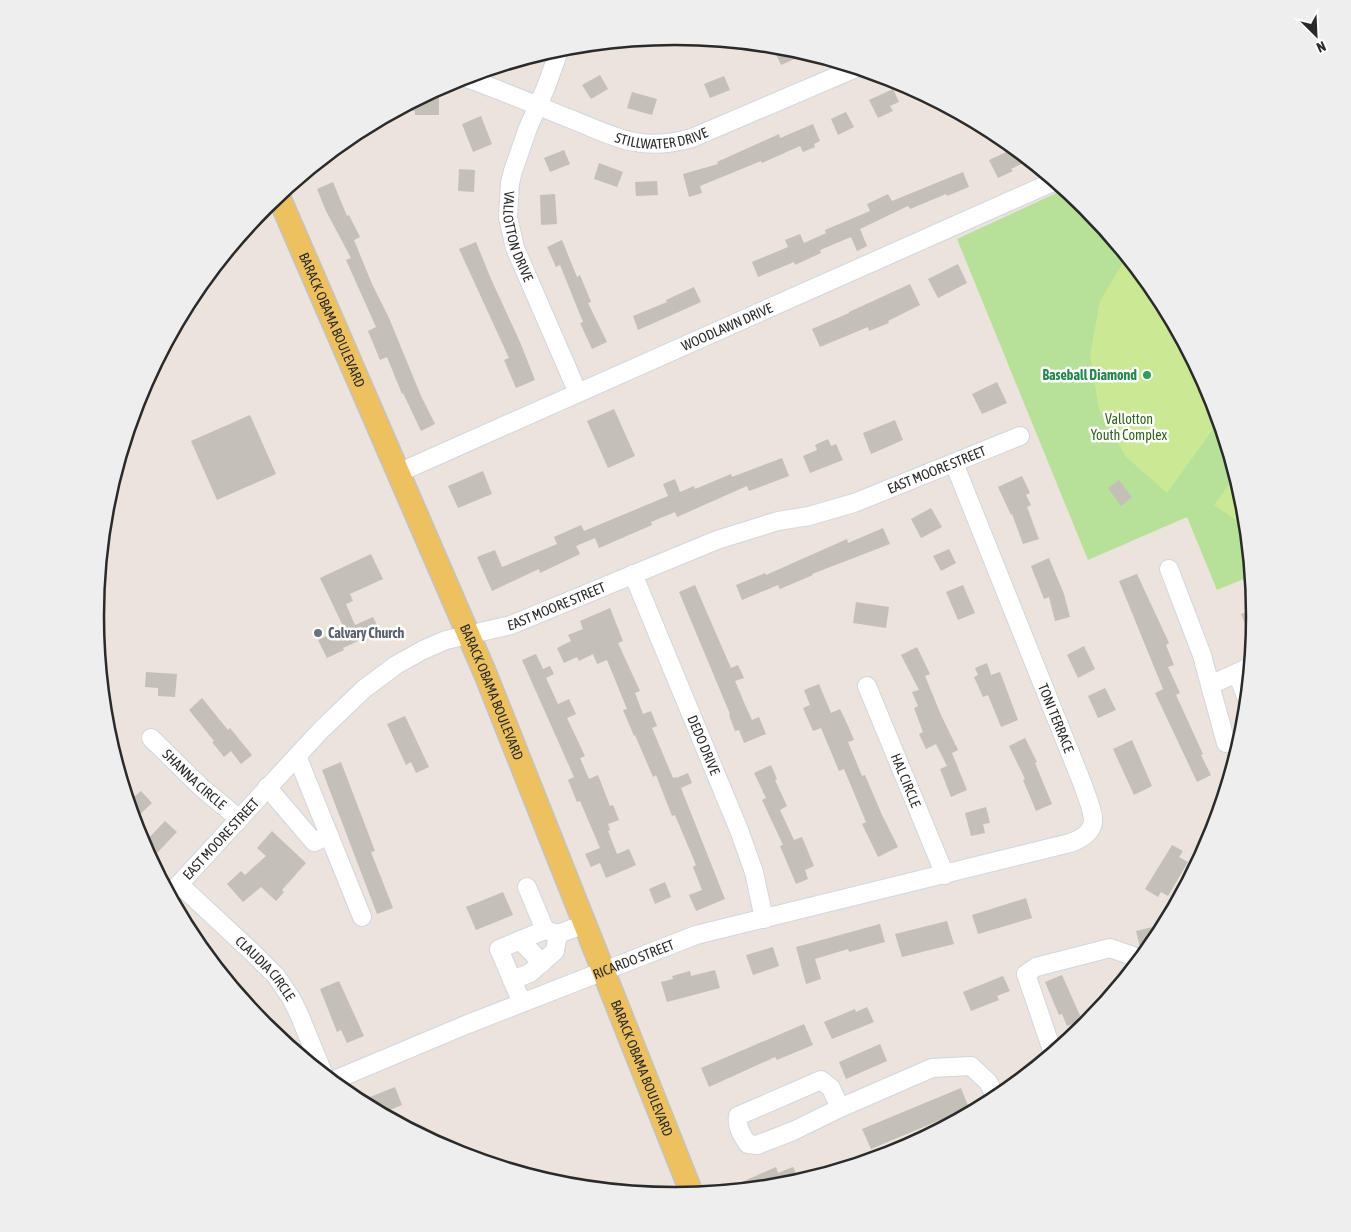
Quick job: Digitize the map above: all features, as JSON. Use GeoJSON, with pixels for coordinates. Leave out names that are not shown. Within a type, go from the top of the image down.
{"type":"FeatureCollection","features":[{"type":"Feature","properties":{"kind":"main road","name":"BARACK OBAMA BOULEVARD"},"geometry":{"type":"LineString","coordinates":[[281,203],[467,636],[485,673],[689,1187]]}},
{"type":"Feature","properties":{"kind":"street","name":"VALLOTTON DRIVE"},"geometry":{"type":"LineString","coordinates":[[556,58],[513,171],[510,183],[508,217],[515,248],[578,393]]}},
{"type":"Feature","properties":{"kind":"street","name":"STILLWATER DRIVE"},"geometry":{"type":"LineString","coordinates":[[475,81],[606,133],[635,142],[650,144],[680,142],[692,138],[848,72]]}},
{"type":"Feature","properties":{"kind":"street","name":"WOODLAWN DRIVE"},"geometry":{"type":"LineString","coordinates":[[398,473],[1048,184]]}},
{"type":"Feature","properties":{"kind":"street","name":"EAST MOORE STREET"},"geometry":{"type":"LineString","coordinates":[[174,889],[238,818],[344,707],[382,674],[423,650],[446,640],[511,625],[632,574],[741,532],[854,503],[1020,436]]}},
{"type":"Feature","properties":{"kind":"street","name":"TONI TERRACE"},"geometry":{"type":"LineString","coordinates":[[946,875],[1070,844],[1080,840],[1091,831],[1094,821],[1083,785],[954,463]]}},
{"type":"Feature","properties":{"kind":"street"},"geometry":{"type":"LineString","coordinates":[[1168,569],[1202,655],[1226,743]]}},
{"type":"Feature","properties":{"kind":"street","name":"DEDO DRIVE"},"geometry":{"type":"LineString","coordinates":[[632,574],[739,830],[754,872],[764,919]]}},
{"type":"Feature","properties":{"kind":"street"},"geometry":{"type":"LineString","coordinates":[[1210,685],[1244,670]]}},
{"type":"Feature","properties":{"kind":"street","name":"HAL CIRCLE"},"geometry":{"type":"LineString","coordinates":[[867,686],[946,875]]}},
{"type":"Feature","properties":{"kind":"street","name":"SHANNA CIRCLE"},"geometry":{"type":"LineString","coordinates":[[151,738],[202,788],[238,818]]}},
{"type":"Feature","properties":{"kind":"street"},"geometry":{"type":"LineString","coordinates":[[296,756],[362,917]]}},
{"type":"Feature","properties":{"kind":"street"},"geometry":{"type":"LineString","coordinates":[[267,787],[314,842],[329,835]]}},
{"type":"Feature","properties":{"kind":"street","name":"RICARDO STREET"},"geometry":{"type":"LineString","coordinates":[[340,1078],[522,1003],[696,935],[946,875]]}},
{"type":"Feature","properties":{"kind":"street"},"geometry":{"type":"LineString","coordinates":[[512,980],[530,973],[555,951],[551,932],[527,888]]}},
{"type":"Feature","properties":{"kind":"street","name":"CLAUDIA CIRCLE"},"geometry":{"type":"LineString","coordinates":[[174,889],[253,952],[276,976],[299,1014],[318,1061]]}},
{"type":"Feature","properties":{"kind":"street"},"geometry":{"type":"LineString","coordinates":[[522,1003],[499,949],[520,940],[586,924]]}},
{"type":"Feature","properties":{"kind":"street"},"geometry":{"type":"LineString","coordinates":[[520,940],[542,963]]}},
{"type":"Feature","properties":{"kind":"street"},"geometry":{"type":"LineString","coordinates":[[1051,1046],[1026,974],[1036,968],[1110,948],[1134,956]]}},
{"type":"Feature","properties":{"kind":"street"},"geometry":{"type":"LineString","coordinates":[[840,1108],[831,1088],[821,1080],[738,1116],[737,1121],[742,1136],[748,1144],[757,1145],[793,1131],[840,1108],[932,1068],[971,1066],[988,1082],[993,1091]]}},
{"type":"Feature","properties":{"kind":"green space","name":"Vallotton Youth Complex"},"geometry":{"type":"Polygon","coordinates":[[[1058,192],[1079,212],[1129,268],[1170,331],[1188,363],[1203,397],[1227,468],[1236,505],[1242,541],[1245,578],[1217,590],[1187,517],[1088,560],[957,239],[1058,192]]]}},
{"type":"Feature","properties":{"kind":"green space","name":"Baseball Diamond"},"geometry":{"type":"Polygon","coordinates":[[[1124,262],[1150,299],[1188,363],[1214,427],[1167,493],[1126,457],[1099,409],[1090,355],[1100,301],[1124,262]]]}},
{"type":"Feature","properties":{"kind":"green space"},"geometry":{"type":"Polygon","coordinates":[[[1231,482],[1239,522],[1214,505],[1231,482]]]}},
{"type":"Feature","properties":{"kind":"building"},"geometry":{"type":"Polygon","coordinates":[[[776,54],[796,58],[781,65],[776,54]]]}},
{"type":"Feature","properties":{"kind":"building"},"geometry":{"type":"Polygon","coordinates":[[[600,75],[608,89],[591,99],[582,85],[600,75]]]}},
{"type":"Feature","properties":{"kind":"building"},"geometry":{"type":"Polygon","coordinates":[[[724,76],[730,90],[710,98],[704,84],[724,76]]]}},
{"type":"Feature","properties":{"kind":"building"},"geometry":{"type":"Polygon","coordinates":[[[893,89],[899,102],[890,106],[893,111],[878,118],[869,100],[893,89]]]}},
{"type":"Feature","properties":{"kind":"building"},"geometry":{"type":"Polygon","coordinates":[[[632,92],[657,99],[652,115],[627,108],[632,92]]]}},
{"type":"Feature","properties":{"kind":"building"},"geometry":{"type":"Polygon","coordinates":[[[439,97],[439,115],[415,115],[415,111],[409,111],[439,97]]]}},
{"type":"Feature","properties":{"kind":"building"},"geometry":{"type":"Polygon","coordinates":[[[846,112],[854,127],[838,135],[831,119],[846,112]]]}},
{"type":"Feature","properties":{"kind":"building"},"geometry":{"type":"Polygon","coordinates":[[[481,116],[492,144],[473,152],[462,124],[481,116]]]}},
{"type":"Feature","properties":{"kind":"building"},"geometry":{"type":"Polygon","coordinates":[[[813,124],[820,141],[814,144],[815,147],[803,152],[800,146],[762,163],[761,161],[700,186],[702,193],[689,197],[683,174],[718,164],[717,162],[779,134],[780,138],[813,124]]]}},
{"type":"Feature","properties":{"kind":"building"},"geometry":{"type":"Polygon","coordinates":[[[564,150],[570,164],[550,172],[544,158],[564,150]]]}},
{"type":"Feature","properties":{"kind":"building"},"geometry":{"type":"Polygon","coordinates":[[[1007,152],[1023,163],[1011,169],[1013,171],[998,178],[989,160],[1007,152]]]}},
{"type":"Feature","properties":{"kind":"building"},"geometry":{"type":"Polygon","coordinates":[[[599,163],[623,172],[617,187],[594,179],[599,163]]]}},
{"type":"Feature","properties":{"kind":"building"},"geometry":{"type":"Polygon","coordinates":[[[459,169],[475,170],[474,192],[458,191],[459,169]]]}},
{"type":"Feature","properties":{"kind":"building"},"geometry":{"type":"Polygon","coordinates":[[[963,172],[969,187],[910,209],[908,206],[860,229],[867,246],[857,251],[851,237],[820,250],[821,253],[795,265],[794,262],[758,277],[752,262],[788,247],[785,240],[800,234],[804,243],[826,233],[825,230],[870,211],[867,204],[888,194],[892,201],[963,172]]]}},
{"type":"Feature","properties":{"kind":"building"},"geometry":{"type":"Polygon","coordinates":[[[657,181],[658,195],[636,196],[635,182],[657,181]]]}},
{"type":"Feature","properties":{"kind":"building"},"geometry":{"type":"Polygon","coordinates":[[[333,182],[347,216],[349,215],[360,237],[354,240],[372,284],[389,318],[421,396],[435,424],[421,431],[402,394],[387,357],[380,360],[368,331],[376,327],[346,260],[351,258],[326,211],[317,189],[333,182]]]}},
{"type":"Feature","properties":{"kind":"building"},"geometry":{"type":"Polygon","coordinates":[[[555,194],[557,224],[541,225],[540,195],[555,194]]]}},
{"type":"Feature","properties":{"kind":"building"},"geometry":{"type":"Polygon","coordinates":[[[562,240],[577,277],[580,275],[591,302],[588,303],[607,342],[592,349],[580,323],[583,322],[560,265],[556,267],[547,247],[562,240]]]}},
{"type":"Feature","properties":{"kind":"building"},"geometry":{"type":"Polygon","coordinates":[[[476,242],[535,380],[516,388],[504,360],[509,358],[459,249],[476,242]]]}},
{"type":"Feature","properties":{"kind":"building"},"geometry":{"type":"Polygon","coordinates":[[[958,264],[967,283],[938,298],[928,279],[958,264]]]}},
{"type":"Feature","properties":{"kind":"building"},"geometry":{"type":"Polygon","coordinates":[[[910,284],[920,305],[888,321],[889,323],[869,331],[868,327],[820,347],[812,329],[910,284]]]}},
{"type":"Feature","properties":{"kind":"building"},"geometry":{"type":"Polygon","coordinates":[[[694,287],[701,302],[638,330],[633,316],[667,302],[666,300],[694,287]]]}},
{"type":"Feature","properties":{"kind":"building"},"geometry":{"type":"Polygon","coordinates":[[[997,382],[1007,403],[982,414],[972,394],[997,382]]]}},
{"type":"Feature","properties":{"kind":"building"},"geometry":{"type":"Polygon","coordinates":[[[614,409],[635,456],[608,468],[587,421],[614,409]]]}},
{"type":"Feature","properties":{"kind":"building"},"geometry":{"type":"Polygon","coordinates":[[[250,415],[276,474],[217,500],[191,441],[250,415]]]}},
{"type":"Feature","properties":{"kind":"building"},"geometry":{"type":"Polygon","coordinates":[[[895,420],[903,440],[871,454],[863,433],[895,420]]]}},
{"type":"Feature","properties":{"kind":"building"},"geometry":{"type":"Polygon","coordinates":[[[828,439],[831,446],[836,444],[843,460],[810,473],[803,456],[817,450],[815,445],[828,439]]]}},
{"type":"Feature","properties":{"kind":"building"},"geometry":{"type":"Polygon","coordinates":[[[782,458],[789,476],[749,491],[747,486],[677,517],[675,512],[651,522],[652,525],[599,548],[595,538],[576,546],[580,554],[540,573],[539,569],[492,591],[477,557],[495,550],[502,567],[557,544],[554,537],[581,525],[584,531],[668,496],[663,484],[675,479],[680,492],[694,486],[695,489],[731,474],[732,477],[782,458]]]}},
{"type":"Feature","properties":{"kind":"building"},"geometry":{"type":"Polygon","coordinates":[[[483,471],[492,494],[458,508],[448,486],[483,471]]]}},
{"type":"Feature","properties":{"kind":"building"},"geometry":{"type":"Polygon","coordinates":[[[1022,476],[1030,493],[1026,495],[1031,505],[1027,507],[1039,539],[1023,544],[1012,514],[998,487],[1022,476]]]}},
{"type":"Feature","properties":{"kind":"building"},"geometry":{"type":"Polygon","coordinates":[[[1119,480],[1132,497],[1121,506],[1108,488],[1119,480]]]}},
{"type":"Feature","properties":{"kind":"building"},"geometry":{"type":"Polygon","coordinates":[[[931,508],[942,527],[921,538],[911,519],[931,508]]]}},
{"type":"Feature","properties":{"kind":"building"},"geometry":{"type":"Polygon","coordinates":[[[883,528],[890,544],[812,574],[780,589],[778,585],[742,600],[736,585],[765,573],[766,575],[847,539],[848,543],[883,528]]]}},
{"type":"Feature","properties":{"kind":"building"},"geometry":{"type":"Polygon","coordinates":[[[949,549],[956,563],[941,571],[933,556],[949,549]]]}},
{"type":"Feature","properties":{"kind":"building"},"geometry":{"type":"Polygon","coordinates":[[[371,554],[383,579],[350,594],[353,601],[346,604],[355,625],[373,617],[380,631],[343,648],[344,650],[327,658],[318,640],[343,628],[343,626],[320,578],[371,554]]]}},
{"type":"Feature","properties":{"kind":"building"},"geometry":{"type":"Polygon","coordinates":[[[1049,558],[1064,594],[1070,617],[1055,621],[1049,597],[1044,599],[1031,566],[1049,558]]]}},
{"type":"Feature","properties":{"kind":"building"},"geometry":{"type":"Polygon","coordinates":[[[1137,574],[1169,643],[1166,645],[1174,665],[1168,667],[1180,693],[1176,695],[1211,775],[1197,782],[1155,693],[1163,689],[1119,581],[1137,574]]]}},
{"type":"Feature","properties":{"kind":"building"},"geometry":{"type":"Polygon","coordinates":[[[695,585],[731,668],[738,665],[744,678],[735,681],[752,720],[759,717],[766,734],[744,743],[739,730],[735,731],[730,714],[679,592],[695,585]]]}},
{"type":"Feature","properties":{"kind":"building"},"geometry":{"type":"Polygon","coordinates":[[[963,585],[975,613],[958,620],[946,592],[963,585]]]}},
{"type":"Feature","properties":{"kind":"building"},"geometry":{"type":"Polygon","coordinates":[[[856,602],[889,607],[886,628],[853,623],[856,602]]]}},
{"type":"Feature","properties":{"kind":"building"},"geometry":{"type":"Polygon","coordinates":[[[610,608],[623,641],[618,643],[640,691],[635,693],[643,714],[651,711],[657,726],[652,728],[673,778],[688,773],[692,783],[681,788],[725,899],[696,911],[689,895],[702,890],[693,867],[696,865],[675,815],[672,816],[656,775],[653,777],[634,736],[623,710],[627,709],[607,660],[597,664],[593,654],[579,661],[577,657],[564,663],[557,648],[571,641],[568,635],[583,629],[580,621],[610,608]]]}},
{"type":"Feature","properties":{"kind":"building"},"geometry":{"type":"Polygon","coordinates":[[[1246,612],[1246,625],[1241,614],[1246,612]]]}},
{"type":"Feature","properties":{"kind":"building"},"geometry":{"type":"Polygon","coordinates":[[[1084,646],[1095,669],[1078,678],[1067,655],[1084,646]]]}},
{"type":"Feature","properties":{"kind":"building"},"geometry":{"type":"Polygon","coordinates":[[[917,647],[930,674],[925,676],[958,750],[952,753],[967,790],[951,797],[940,769],[947,766],[936,744],[926,749],[919,734],[923,732],[914,708],[918,706],[912,692],[919,690],[901,655],[917,647]]]}},
{"type":"Feature","properties":{"kind":"building"},"geometry":{"type":"Polygon","coordinates":[[[536,654],[543,669],[550,666],[554,674],[546,678],[558,704],[569,699],[576,714],[567,718],[585,756],[580,758],[589,779],[598,775],[610,806],[613,805],[619,820],[608,824],[610,830],[608,831],[617,854],[629,849],[636,865],[606,878],[600,863],[591,867],[585,854],[600,848],[580,801],[577,802],[568,780],[574,777],[522,660],[536,654]]]}},
{"type":"Feature","properties":{"kind":"building"},"geometry":{"type":"Polygon","coordinates":[[[987,663],[991,675],[1000,672],[1018,720],[1001,727],[988,695],[983,697],[974,677],[978,675],[975,668],[987,663]]]}},
{"type":"Feature","properties":{"kind":"building"},"geometry":{"type":"Polygon","coordinates":[[[146,672],[177,674],[175,697],[158,696],[158,688],[145,687],[146,672]]]}},
{"type":"Feature","properties":{"kind":"building"},"geometry":{"type":"Polygon","coordinates":[[[819,684],[831,713],[840,709],[854,740],[848,742],[862,776],[865,775],[898,847],[878,857],[862,824],[866,822],[844,769],[839,771],[821,728],[813,731],[803,708],[810,705],[804,690],[819,684]]]}},
{"type":"Feature","properties":{"kind":"building"},"geometry":{"type":"Polygon","coordinates":[[[1105,688],[1116,710],[1098,718],[1088,696],[1105,688]]]}},
{"type":"Feature","properties":{"kind":"building"},"geometry":{"type":"Polygon","coordinates":[[[202,698],[228,730],[230,728],[252,755],[241,764],[231,751],[224,757],[212,742],[214,741],[189,710],[202,698]]]}},
{"type":"Feature","properties":{"kind":"building"},"geometry":{"type":"Polygon","coordinates":[[[405,716],[429,767],[416,773],[411,762],[406,765],[387,724],[405,716]]]}},
{"type":"Feature","properties":{"kind":"building"},"geometry":{"type":"Polygon","coordinates":[[[1025,738],[1037,762],[1035,763],[1052,804],[1036,811],[1023,780],[1025,779],[1009,746],[1025,738]]]}},
{"type":"Feature","properties":{"kind":"building"},"geometry":{"type":"Polygon","coordinates":[[[1132,740],[1152,786],[1134,795],[1113,749],[1132,740]]]}},
{"type":"Feature","properties":{"kind":"building"},"geometry":{"type":"Polygon","coordinates":[[[341,762],[375,851],[371,852],[393,908],[377,914],[322,770],[341,762]]]}},
{"type":"Feature","properties":{"kind":"building"},"geometry":{"type":"Polygon","coordinates":[[[771,765],[777,779],[775,780],[787,806],[780,810],[794,840],[802,837],[814,866],[805,870],[808,879],[796,884],[780,846],[783,845],[762,800],[766,798],[754,773],[771,765]]]}},
{"type":"Feature","properties":{"kind":"building"},"geometry":{"type":"Polygon","coordinates":[[[141,791],[152,803],[140,814],[133,794],[135,796],[141,791]]]}},
{"type":"Feature","properties":{"kind":"building"},"geometry":{"type":"Polygon","coordinates":[[[986,807],[990,823],[983,824],[985,833],[971,836],[965,813],[986,807]]]}},
{"type":"Feature","properties":{"kind":"building"},"geometry":{"type":"Polygon","coordinates":[[[165,821],[177,832],[156,854],[149,838],[165,821]]]}},
{"type":"Feature","properties":{"kind":"building"},"geometry":{"type":"Polygon","coordinates":[[[272,831],[306,863],[282,890],[284,892],[276,901],[261,887],[243,902],[227,884],[241,871],[245,875],[266,856],[257,848],[272,831]]]}},
{"type":"Feature","properties":{"kind":"building"},"geometry":{"type":"Polygon","coordinates":[[[1172,845],[1183,851],[1179,857],[1188,862],[1168,896],[1161,892],[1158,897],[1145,889],[1172,845]]]}},
{"type":"Feature","properties":{"kind":"building"},"geometry":{"type":"Polygon","coordinates":[[[665,882],[671,897],[655,904],[649,889],[665,882]]]}},
{"type":"Feature","properties":{"kind":"building"},"geometry":{"type":"Polygon","coordinates":[[[503,892],[513,915],[476,930],[466,907],[503,892]]]}},
{"type":"Feature","properties":{"kind":"building"},"geometry":{"type":"Polygon","coordinates":[[[1026,898],[1032,918],[978,934],[972,915],[1026,898]]]}},
{"type":"Feature","properties":{"kind":"building"},"geometry":{"type":"Polygon","coordinates":[[[947,921],[954,944],[902,957],[895,934],[947,921]]]}},
{"type":"Feature","properties":{"kind":"building"},"geometry":{"type":"Polygon","coordinates":[[[880,924],[885,942],[849,952],[848,949],[815,959],[821,979],[806,984],[796,947],[880,924]]]}},
{"type":"Feature","properties":{"kind":"building"},"geometry":{"type":"Polygon","coordinates":[[[1154,927],[1141,947],[1136,931],[1154,927]]]}},
{"type":"Feature","properties":{"kind":"building"},"geometry":{"type":"Polygon","coordinates":[[[773,947],[779,966],[753,975],[746,955],[773,947]]]}},
{"type":"Feature","properties":{"kind":"building"},"geometry":{"type":"Polygon","coordinates":[[[715,970],[720,988],[667,1002],[661,982],[673,979],[672,976],[690,971],[691,976],[715,970]]]}},
{"type":"Feature","properties":{"kind":"building"},"geometry":{"type":"Polygon","coordinates":[[[1062,975],[1081,1018],[1077,1022],[1067,1026],[1062,1014],[1059,1015],[1045,982],[1062,975]]]}},
{"type":"Feature","properties":{"kind":"building"},"geometry":{"type":"Polygon","coordinates":[[[1003,976],[1010,991],[997,996],[999,1000],[971,1011],[963,992],[1003,976]]]}},
{"type":"Feature","properties":{"kind":"building"},"geometry":{"type":"Polygon","coordinates":[[[339,981],[364,1036],[347,1043],[341,1030],[337,1032],[320,989],[339,981]]]}},
{"type":"Feature","properties":{"kind":"building"},"geometry":{"type":"Polygon","coordinates":[[[867,1007],[874,1022],[832,1039],[824,1022],[855,1009],[856,1012],[867,1007]]]}},
{"type":"Feature","properties":{"kind":"building"},"geometry":{"type":"Polygon","coordinates":[[[804,1024],[813,1045],[777,1060],[775,1057],[709,1087],[701,1068],[804,1024]]]}},
{"type":"Feature","properties":{"kind":"building"},"geometry":{"type":"Polygon","coordinates":[[[880,1044],[887,1061],[846,1079],[839,1062],[880,1044]]]}},
{"type":"Feature","properties":{"kind":"building"},"geometry":{"type":"Polygon","coordinates":[[[395,1087],[402,1105],[389,1110],[369,1098],[395,1087]]]}},
{"type":"Feature","properties":{"kind":"building"},"geometry":{"type":"Polygon","coordinates":[[[961,1088],[968,1106],[957,1113],[871,1149],[862,1129],[961,1088]]]}},
{"type":"Feature","properties":{"kind":"building"},"geometry":{"type":"Polygon","coordinates":[[[776,1167],[778,1173],[793,1167],[796,1174],[750,1182],[739,1183],[776,1167]]]}},
{"type":"Feature","properties":{"kind":"place","name":"Baseball Diamond"},"geometry":{"type":"Point","coordinates":[1147,375]}},
{"type":"Feature","properties":{"kind":"place","name":"Calvary Church"},"geometry":{"type":"Point","coordinates":[318,633]}}]}
